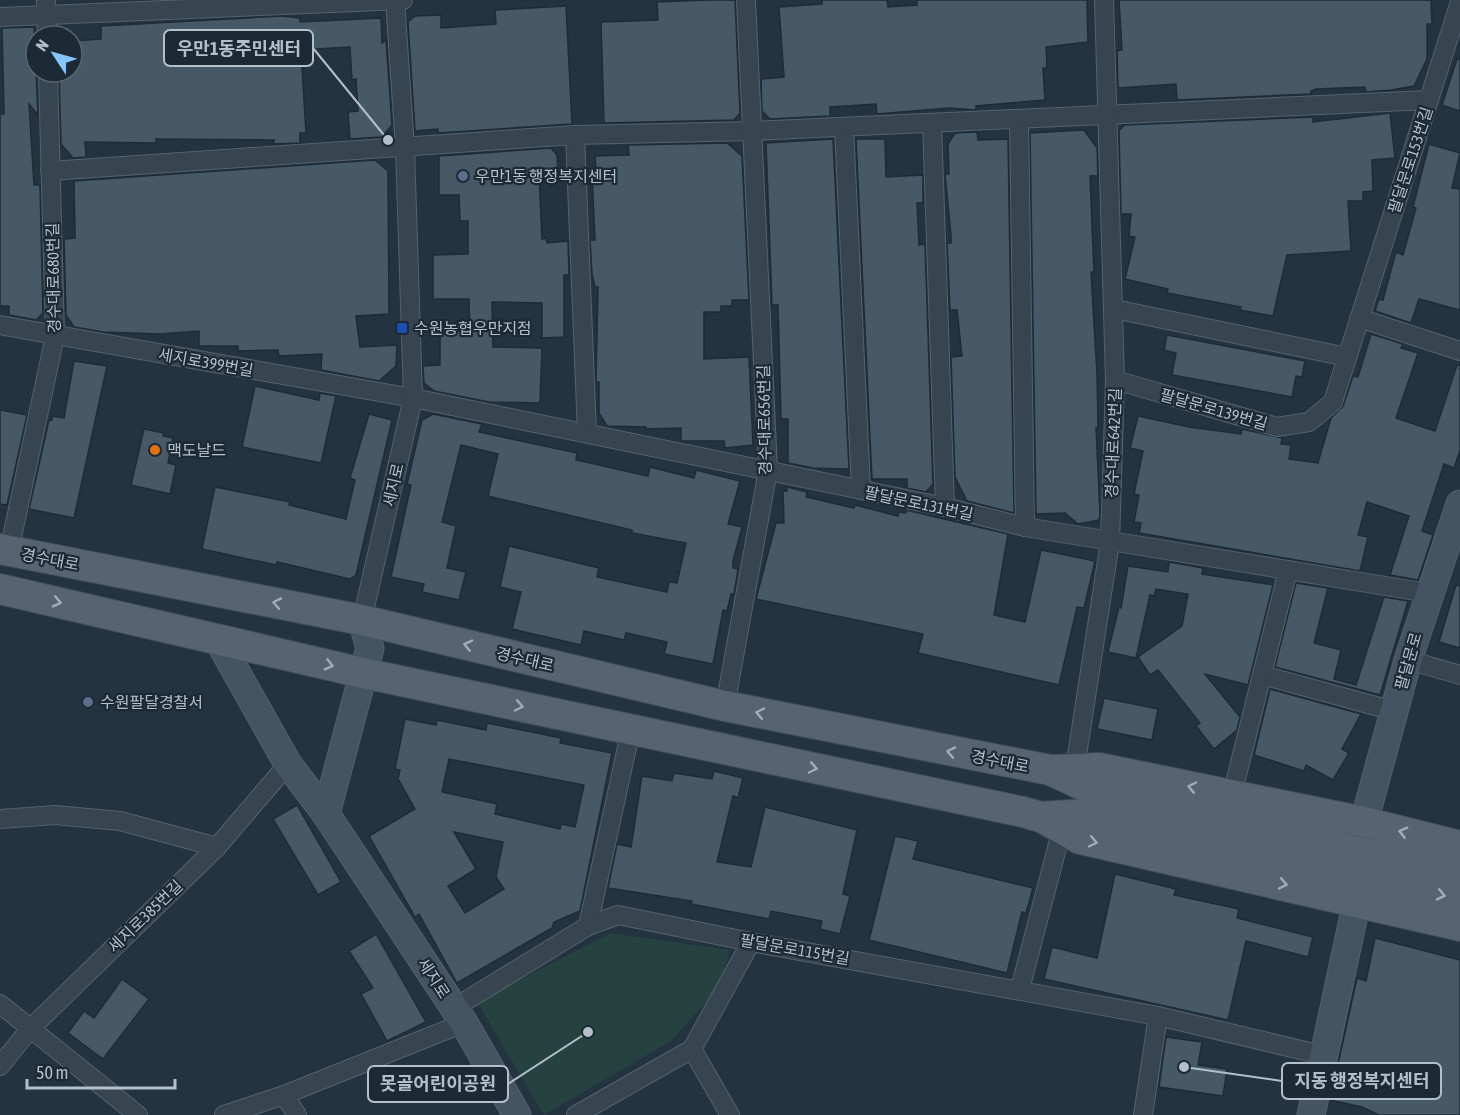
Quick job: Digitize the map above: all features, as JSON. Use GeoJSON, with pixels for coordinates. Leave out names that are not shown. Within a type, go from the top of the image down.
{"type":"FeatureCollection","features":[{"type":"Feature","properties":{"kind":"main road","name":"경수대로"},"geometry":{"type":"LineString","coordinates":[[4,550],[362,620],[725,706],[1063,769],[1098,768],[1364,822],[1460,846]]}},
{"type":"Feature","properties":{"kind":"main road"},"geometry":{"type":"LineString","coordinates":[[0,589],[363,673],[631,729],[1052,823],[1080,839],[1460,926]]}},
{"type":"Feature","properties":{"kind":"main road","name":"경수대로"},"geometry":{"type":"LineString","coordinates":[[1063,769],[1093,790],[1243,837]]}},
{"type":"Feature","properties":{"kind":"main road"},"geometry":{"type":"LineString","coordinates":[[1052,823],[1088,814],[1243,837],[1460,874]]}},
{"type":"Feature","properties":{"kind":"main road"},"geometry":{"type":"LineString","coordinates":[[1243,837],[1460,899]]}},
{"type":"Feature","properties":{"kind":"street","name":"세지로"},"geometry":{"type":"LineString","coordinates":[[326,814],[370,648],[362,620],[413,398],[405,148],[395,0]]}},
{"type":"Feature","properties":{"kind":"street"},"geometry":{"type":"LineString","coordinates":[[0,16],[46,7],[403,0]]}},
{"type":"Feature","properties":{"kind":"street","name":"경수대로656번길"},"geometry":{"type":"LineString","coordinates":[[725,706],[768,471],[747,0]]}},
{"type":"Feature","properties":{"kind":"street","name":"경수대로642번길"},"geometry":{"type":"LineString","coordinates":[[1063,769],[1110,542],[1115,380],[1104,0]]}},
{"type":"Feature","properties":{"kind":"street","name":"팔달문로153번길"},"geometry":{"type":"LineString","coordinates":[[1359,318],[1460,2]]}},
{"type":"Feature","properties":{"kind":"street"},"geometry":{"type":"LineString","coordinates":[[46,7],[47,24]]}},
{"type":"Feature","properties":{"kind":"street","name":"경수대로680번길"},"geometry":{"type":"LineString","coordinates":[[4,550],[55,336],[48,84]]}},
{"type":"Feature","properties":{"kind":"street"},"geometry":{"type":"LineString","coordinates":[[50,171],[575,135],[753,131],[1429,100]]}},
{"type":"Feature","properties":{"kind":"street"},"geometry":{"type":"LineString","coordinates":[[1018,119],[1025,527]]}},
{"type":"Feature","properties":{"kind":"street"},"geometry":{"type":"LineString","coordinates":[[932,123],[945,507]]}},
{"type":"Feature","properties":{"kind":"street"},"geometry":{"type":"LineString","coordinates":[[844,127],[861,490]]}},
{"type":"Feature","properties":{"kind":"street"},"geometry":{"type":"LineString","coordinates":[[575,135],[587,433]]}},
{"type":"Feature","properties":{"kind":"street"},"geometry":{"type":"LineString","coordinates":[[1114,309],[1347,357]]}},
{"type":"Feature","properties":{"kind":"street"},"geometry":{"type":"LineString","coordinates":[[1359,318],[1460,351]]}},
{"type":"Feature","properties":{"kind":"street","name":"팔달문로139번길"},"geometry":{"type":"LineString","coordinates":[[1115,380],[1277,427],[1309,422],[1333,402],[1359,318]]}},
{"type":"Feature","properties":{"kind":"street","name":"세지로399번길"},"geometry":{"type":"LineString","coordinates":[[0,325],[413,398]]}},
{"type":"Feature","properties":{"kind":"street","name":"팔달문로131번길"},"geometry":{"type":"LineString","coordinates":[[413,398],[945,507],[1025,527],[1428,593]]}},
{"type":"Feature","properties":{"kind":"street","name":"팔달문로"},"geometry":{"type":"LineString","coordinates":[[1364,822],[1428,593],[1460,504]]}},
{"type":"Feature","properties":{"kind":"street"},"geometry":{"type":"LineString","coordinates":[[1232,795],[1288,570]]}},
{"type":"Feature","properties":{"kind":"street","name":"세지로"},"geometry":{"type":"LineString","coordinates":[[217,638],[288,764],[326,814],[459,1015],[517,1115]]}},
{"type":"Feature","properties":{"kind":"street"},"geometry":{"type":"LineString","coordinates":[[1408,660],[1460,675]]}},
{"type":"Feature","properties":{"kind":"street"},"geometry":{"type":"LineString","coordinates":[[1262,675],[1394,711]]}},
{"type":"Feature","properties":{"kind":"street"},"geometry":{"type":"LineString","coordinates":[[588,926],[631,729]]}},
{"type":"Feature","properties":{"kind":"street","name":"세지로385번길"},"geometry":{"type":"LineString","coordinates":[[0,1066],[30,1029],[217,847],[288,764]]}},
{"type":"Feature","properties":{"kind":"street"},"geometry":{"type":"LineString","coordinates":[[0,819],[55,815],[120,821],[217,847]]}},
{"type":"Feature","properties":{"kind":"street"},"geometry":{"type":"LineString","coordinates":[[1020,988],[1052,823]]}},
{"type":"Feature","properties":{"kind":"street"},"geometry":{"type":"LineString","coordinates":[[1311,1115],[1322,1055],[1357,901]]}},
{"type":"Feature","properties":{"kind":"street","name":"팔달문로115번길"},"geometry":{"type":"LineString","coordinates":[[224,1115],[284,1095],[459,1015],[588,926],[618,915],[751,942],[1020,988],[1158,1016],[1322,1055]]}},
{"type":"Feature","properties":{"kind":"street"},"geometry":{"type":"LineString","coordinates":[[576,1115],[692,1049],[751,942]]}},
{"type":"Feature","properties":{"kind":"street"},"geometry":{"type":"LineString","coordinates":[[0,1004],[138,1115]]}},
{"type":"Feature","properties":{"kind":"street"},"geometry":{"type":"LineString","coordinates":[[1143,1115],[1158,1016]]}},
{"type":"Feature","properties":{"kind":"street"},"geometry":{"type":"LineString","coordinates":[[692,1049],[730,1115]]}},
{"type":"Feature","properties":{"kind":"street"},"geometry":{"type":"LineString","coordinates":[[284,1095],[297,1115]]}},
{"type":"Feature","properties":{"kind":"green space"},"geometry":{"type":"Polygon","coordinates":[[[611,933],[730,950],[719,988],[671,1041],[544,1115],[477,1002],[611,933]]]}},
{"type":"Feature","properties":{"kind":"building"},"geometry":{"type":"Polygon","coordinates":[[[735,0],[740,113],[734,120],[604,123],[601,22],[658,20],[657,2],[735,0]]]}},
{"type":"Feature","properties":{"kind":"building"},"geometry":{"type":"Polygon","coordinates":[[[822,0],[887,0],[888,7],[917,5],[917,0],[1087,0],[1088,42],[1046,47],[1047,68],[1043,68],[1045,100],[976,106],[976,110],[949,108],[877,114],[876,104],[830,107],[830,116],[770,119],[762,111],[761,79],[784,77],[779,7],[822,4],[822,0]]]}},
{"type":"Feature","properties":{"kind":"building"},"geometry":{"type":"Polygon","coordinates":[[[1119,0],[1431,0],[1432,24],[1427,24],[1427,59],[1414,86],[1366,92],[1365,87],[1316,89],[1311,91],[1311,94],[1177,100],[1176,84],[1118,88],[1117,51],[1122,50],[1119,0]]]}},
{"type":"Feature","properties":{"kind":"building"},"geometry":{"type":"Polygon","coordinates":[[[566,6],[572,124],[438,133],[438,129],[415,131],[408,22],[415,16],[441,15],[441,28],[496,24],[495,10],[566,6]]]}},
{"type":"Feature","properties":{"kind":"building"},"geometry":{"type":"Polygon","coordinates":[[[282,16],[300,18],[300,22],[381,18],[382,43],[386,40],[392,125],[382,137],[350,139],[348,112],[358,111],[356,79],[352,80],[350,47],[301,50],[306,133],[300,133],[300,143],[274,144],[274,140],[156,139],[156,143],[85,142],[86,157],[73,158],[61,144],[59,84],[84,84],[84,40],[101,39],[101,26],[282,16]]]}},
{"type":"Feature","properties":{"kind":"building"},"geometry":{"type":"Polygon","coordinates":[[[24,27],[24,84],[37,84],[38,115],[29,104],[34,185],[40,185],[43,313],[36,320],[9,315],[9,306],[0,306],[0,114],[4,114],[2,28],[24,27]]]}},
{"type":"Feature","properties":{"kind":"building"},"geometry":{"type":"Polygon","coordinates":[[[1457,59],[1460,59],[1460,111],[1442,105],[1457,59]]]}},
{"type":"Feature","properties":{"kind":"building"},"geometry":{"type":"Polygon","coordinates":[[[1390,113],[1395,158],[1372,160],[1373,191],[1363,192],[1363,201],[1348,201],[1351,251],[1287,255],[1273,316],[1240,310],[1241,307],[1167,293],[1168,289],[1125,279],[1135,237],[1129,236],[1131,214],[1121,214],[1119,131],[1124,125],[1313,117],[1313,122],[1390,113]]]}},
{"type":"Feature","properties":{"kind":"building"},"geometry":{"type":"Polygon","coordinates":[[[1084,130],[1097,148],[1098,176],[1090,176],[1094,272],[1091,272],[1097,374],[1098,428],[1096,428],[1100,513],[1099,520],[1078,524],[1065,513],[1036,514],[1030,133],[1084,130]]]}},
{"type":"Feature","properties":{"kind":"building"},"geometry":{"type":"Polygon","coordinates":[[[977,132],[978,140],[1008,139],[1014,513],[967,501],[955,477],[951,357],[962,356],[957,310],[950,310],[947,243],[951,243],[951,235],[945,174],[949,174],[948,144],[955,133],[977,132]]]}},
{"type":"Feature","properties":{"kind":"building"},"geometry":{"type":"Polygon","coordinates":[[[833,139],[849,469],[813,468],[788,463],[788,419],[781,419],[778,305],[772,305],[766,143],[833,139]]]}},
{"type":"Feature","properties":{"kind":"building"},"geometry":{"type":"Polygon","coordinates":[[[856,139],[885,139],[886,177],[923,175],[923,203],[917,203],[919,245],[925,244],[933,484],[926,492],[907,488],[907,479],[872,479],[856,139]]]}},
{"type":"Feature","properties":{"kind":"building"},"geometry":{"type":"Polygon","coordinates":[[[727,143],[742,156],[749,300],[732,300],[732,306],[721,306],[721,312],[704,312],[704,359],[749,357],[753,445],[725,448],[724,441],[681,441],[681,428],[646,429],[646,427],[607,426],[599,413],[599,382],[596,382],[598,287],[595,287],[592,274],[590,240],[595,240],[592,172],[596,172],[595,156],[629,155],[628,145],[727,143]]]}},
{"type":"Feature","properties":{"kind":"building"},"geometry":{"type":"Polygon","coordinates":[[[1429,144],[1460,153],[1452,188],[1460,189],[1460,310],[1419,299],[1411,323],[1375,311],[1379,299],[1383,300],[1396,252],[1403,255],[1416,208],[1413,207],[1429,144]]]}},
{"type":"Feature","properties":{"kind":"building"},"geometry":{"type":"Polygon","coordinates":[[[551,148],[557,155],[558,172],[539,173],[542,239],[546,238],[547,243],[568,241],[569,275],[564,275],[564,337],[542,338],[542,303],[492,302],[493,347],[542,348],[540,403],[489,402],[434,391],[424,383],[423,366],[440,365],[440,332],[470,331],[469,299],[433,299],[433,255],[468,254],[468,221],[460,221],[459,195],[439,195],[439,156],[551,148]]]}},
{"type":"Feature","properties":{"kind":"building"},"geometry":{"type":"Polygon","coordinates":[[[375,160],[388,171],[389,314],[356,316],[360,347],[397,345],[396,366],[379,381],[321,370],[322,354],[279,356],[278,350],[238,351],[238,346],[199,346],[199,331],[160,334],[103,332],[74,327],[66,315],[64,239],[75,238],[74,181],[375,160]]]}},
{"type":"Feature","properties":{"kind":"building"},"geometry":{"type":"Polygon","coordinates":[[[1371,334],[1403,344],[1401,348],[1418,353],[1396,418],[1435,431],[1457,365],[1460,366],[1460,450],[1454,468],[1444,464],[1422,531],[1433,535],[1418,580],[1390,575],[1409,516],[1367,502],[1358,535],[1368,537],[1360,571],[1139,533],[1141,523],[1134,522],[1139,495],[1134,494],[1143,451],[1130,448],[1138,416],[1189,427],[1241,434],[1242,429],[1282,438],[1281,444],[1291,445],[1289,459],[1318,463],[1331,418],[1343,406],[1353,376],[1358,377],[1371,334]]]}},
{"type":"Feature","properties":{"kind":"building"},"geometry":{"type":"Polygon","coordinates":[[[1167,335],[1305,361],[1302,377],[1296,376],[1292,397],[1172,375],[1176,353],[1164,350],[1167,335]]]}},
{"type":"Feature","properties":{"kind":"building"},"geometry":{"type":"Polygon","coordinates":[[[74,361],[107,366],[74,518],[29,509],[49,420],[52,420],[52,416],[64,418],[74,361]]]}},
{"type":"Feature","properties":{"kind":"building"},"geometry":{"type":"Polygon","coordinates":[[[255,386],[319,400],[320,393],[336,396],[321,463],[242,447],[255,386]]]}},
{"type":"Feature","properties":{"kind":"building"},"geometry":{"type":"Polygon","coordinates":[[[0,410],[27,415],[7,505],[0,504],[0,410]]]}},
{"type":"Feature","properties":{"kind":"building"},"geometry":{"type":"Polygon","coordinates":[[[369,414],[392,420],[356,575],[350,579],[277,562],[276,565],[202,549],[215,487],[290,502],[289,505],[346,519],[355,480],[350,478],[369,414]]]}},
{"type":"Feature","properties":{"kind":"building"},"geometry":{"type":"Polygon","coordinates":[[[433,414],[482,424],[479,432],[577,453],[576,460],[648,476],[650,467],[694,478],[696,470],[740,481],[728,524],[742,527],[733,561],[733,568],[738,569],[734,594],[731,594],[727,611],[723,610],[713,664],[664,654],[667,642],[626,633],[624,640],[584,631],[581,645],[512,629],[521,592],[500,587],[509,546],[599,568],[597,577],[667,592],[669,582],[677,583],[686,543],[632,533],[632,530],[488,496],[498,454],[461,445],[442,522],[456,526],[447,568],[466,572],[459,600],[422,592],[424,584],[391,577],[411,485],[407,484],[422,420],[433,414]]]}},
{"type":"Feature","properties":{"kind":"building","name":"맥도날드"},"geometry":{"type":"Polygon","coordinates":[[[144,429],[164,433],[163,436],[173,438],[168,463],[176,465],[170,494],[131,485],[144,429]]]}},
{"type":"Feature","properties":{"kind":"building"},"geometry":{"type":"Polygon","coordinates":[[[787,487],[807,492],[806,497],[854,508],[855,505],[898,516],[899,512],[906,513],[906,510],[1008,534],[994,615],[1025,622],[1041,550],[1095,561],[1084,608],[1077,607],[1059,685],[918,653],[923,634],[756,599],[776,523],[784,523],[783,491],[787,491],[787,487]]]}},
{"type":"Feature","properties":{"kind":"building"},"geometry":{"type":"Polygon","coordinates":[[[1169,562],[1203,568],[1202,574],[1273,585],[1248,685],[1205,674],[1240,717],[1237,730],[1214,749],[1196,726],[1200,723],[1158,670],[1150,675],[1138,657],[1182,626],[1188,594],[1156,589],[1154,596],[1150,595],[1136,658],[1108,652],[1119,607],[1121,608],[1128,566],[1168,572],[1169,562]]]}},
{"type":"Feature","properties":{"kind":"building"},"geometry":{"type":"Polygon","coordinates":[[[1296,583],[1328,588],[1314,643],[1341,650],[1334,679],[1356,685],[1384,597],[1408,601],[1380,695],[1275,667],[1296,583]]]}},
{"type":"Feature","properties":{"kind":"building"},"geometry":{"type":"Polygon","coordinates":[[[1456,585],[1460,586],[1460,648],[1439,642],[1456,585]]]}},
{"type":"Feature","properties":{"kind":"building"},"geometry":{"type":"Polygon","coordinates":[[[1270,689],[1361,714],[1342,749],[1349,753],[1333,780],[1306,765],[1304,771],[1254,755],[1270,689]]]}},
{"type":"Feature","properties":{"kind":"building"},"geometry":{"type":"Polygon","coordinates":[[[1104,698],[1158,709],[1152,740],[1097,729],[1104,698]]]}},
{"type":"Feature","properties":{"kind":"building"},"geometry":{"type":"Polygon","coordinates":[[[405,719],[436,725],[437,720],[486,730],[487,723],[561,738],[560,743],[612,753],[580,911],[554,922],[552,928],[457,983],[419,914],[415,917],[369,836],[415,809],[398,779],[400,770],[395,769],[405,719]],[[449,759],[442,792],[497,804],[495,814],[560,829],[561,824],[575,827],[584,785],[449,759]],[[454,832],[476,869],[448,886],[465,913],[504,889],[496,877],[503,842],[454,832]]]}},
{"type":"Feature","properties":{"kind":"building"},"geometry":{"type":"Polygon","coordinates":[[[714,771],[743,778],[738,798],[733,796],[717,862],[751,867],[765,807],[857,830],[843,894],[850,896],[840,934],[820,929],[822,921],[771,911],[769,919],[691,904],[692,901],[608,888],[617,844],[631,847],[642,776],[672,781],[674,773],[712,779],[714,771]]]}},
{"type":"Feature","properties":{"kind":"building"},"geometry":{"type":"Polygon","coordinates":[[[297,805],[341,882],[318,895],[273,819],[297,805]]]}},
{"type":"Feature","properties":{"kind":"building"},"geometry":{"type":"Polygon","coordinates":[[[895,836],[918,841],[913,859],[1033,888],[1026,913],[1022,912],[1007,973],[869,940],[895,836]]]}},
{"type":"Feature","properties":{"kind":"building"},"geometry":{"type":"Polygon","coordinates":[[[1115,874],[1176,889],[1174,895],[1239,909],[1237,918],[1313,937],[1308,957],[1246,941],[1228,1020],[1044,979],[1052,947],[1097,958],[1115,874]]]}},
{"type":"Feature","properties":{"kind":"building"},"geometry":{"type":"Polygon","coordinates":[[[376,934],[426,1022],[387,1041],[361,994],[373,988],[349,951],[376,934]]]}},
{"type":"Feature","properties":{"kind":"building"},"geometry":{"type":"Polygon","coordinates":[[[1375,938],[1460,960],[1460,1115],[1379,1115],[1362,1107],[1330,1100],[1357,978],[1366,981],[1375,938]]]}},
{"type":"Feature","properties":{"kind":"building"},"geometry":{"type":"Polygon","coordinates":[[[122,979],[149,999],[103,1059],[68,1033],[84,1011],[94,1018],[122,979]]]}},
{"type":"Feature","properties":{"kind":"building"},"geometry":{"type":"Polygon","coordinates":[[[1166,1037],[1202,1042],[1198,1065],[1227,1069],[1223,1096],[1159,1087],[1166,1037]]]}},
{"type":"Feature","properties":{"kind":"place","name":"우만1동주민센터"},"geometry":{"type":"Point","coordinates":[388,140]}},
{"type":"Feature","properties":{"kind":"place","name":"우만1동 행정복지센터"},"geometry":{"type":"Point","coordinates":[463,176]}},
{"type":"Feature","properties":{"kind":"place","name":"수원농협우만지점"},"geometry":{"type":"Point","coordinates":[402,328]}},
{"type":"Feature","properties":{"kind":"place","name":"맥도날드"},"geometry":{"type":"Point","coordinates":[155,450]}},
{"type":"Feature","properties":{"kind":"place","name":"수원팔달경찰서"},"geometry":{"type":"Point","coordinates":[88,702]}},
{"type":"Feature","properties":{"kind":"place","name":"못골어린이공원"},"geometry":{"type":"Point","coordinates":[588,1032]}},
{"type":"Feature","properties":{"kind":"place","name":"지동 행정복지센터"},"geometry":{"type":"Point","coordinates":[1184,1067]}}]}
